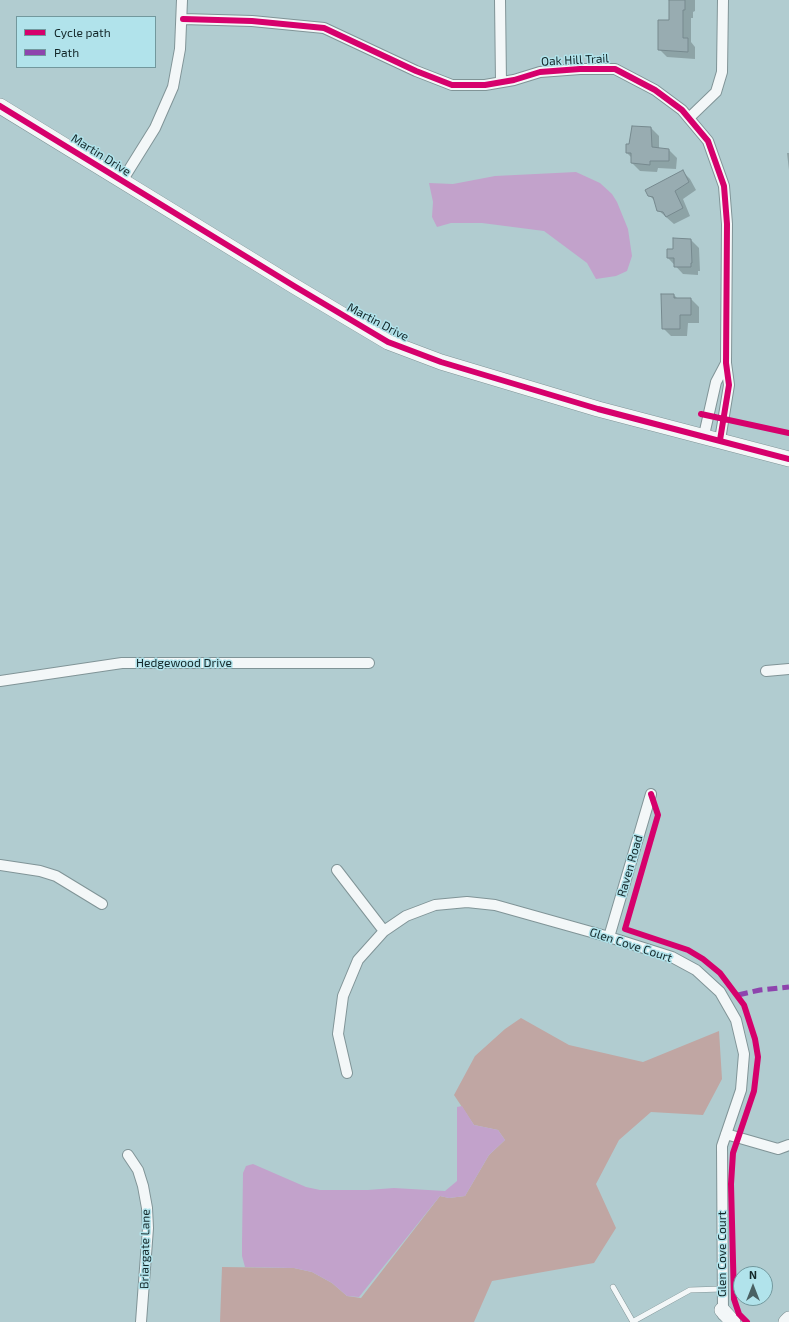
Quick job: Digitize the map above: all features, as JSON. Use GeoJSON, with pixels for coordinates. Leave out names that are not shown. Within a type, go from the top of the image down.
{"type":"FeatureCollection","features":[{"type":"Feature","properties":{"kind":"street"},"geometry":{"type":"LineString","coordinates":[[122,181],[155,128],[168,100],[177,70],[182,19],[182,0]]}},
{"type":"Feature","properties":{"kind":"street"},"geometry":{"type":"LineString","coordinates":[[500,0],[501,82]]}},
{"type":"Feature","properties":{"kind":"street"},"geometry":{"type":"LineString","coordinates":[[689,118],[716,92],[722,72],[723,0]]}},
{"type":"Feature","properties":{"kind":"street","name":"Oak Hill Trail"},"geometry":{"type":"LineString","coordinates":[[182,19],[252,21],[324,28],[416,71],[452,85],[485,85],[540,72],[580,69],[615,69],[655,90],[682,110],[708,141],[724,186],[727,224],[726,363],[729,385],[720,440]]}},
{"type":"Feature","properties":{"kind":"street","name":"Martin Drive"},"geometry":{"type":"LineString","coordinates":[[0,106],[388,342],[441,362],[598,409],[704,435],[789,459]]}},
{"type":"Feature","properties":{"kind":"street"},"geometry":{"type":"LineString","coordinates":[[704,435],[716,382],[726,363]]}},
{"type":"Feature","properties":{"kind":"street","name":"Hedgewood Drive"},"geometry":{"type":"LineString","coordinates":[[0,681],[122,663],[369,663]]}},
{"type":"Feature","properties":{"kind":"street"},"geometry":{"type":"LineString","coordinates":[[766,671],[789,669]]}},
{"type":"Feature","properties":{"kind":"street","name":"Raven Road"},"geometry":{"type":"LineString","coordinates":[[609,937],[651,794]]}},
{"type":"Feature","properties":{"kind":"street"},"geometry":{"type":"LineString","coordinates":[[0,865],[40,871],[56,876],[102,904]]}},
{"type":"Feature","properties":{"kind":"street"},"geometry":{"type":"LineString","coordinates":[[337,870],[384,931]]}},
{"type":"Feature","properties":{"kind":"street","name":"Glen Cove Court"},"geometry":{"type":"LineString","coordinates":[[347,1073],[338,1034],[343,996],[358,960],[384,931],[406,916],[435,905],[467,902],[495,905],[609,937],[672,957],[696,970],[720,992],[736,1020],[744,1054],[741,1090],[722,1146],[723,1316]]}},
{"type":"Feature","properties":{"kind":"street"},"geometry":{"type":"LineString","coordinates":[[726,1134],[778,1149],[789,1145]]}},
{"type":"Feature","properties":{"kind":"street","name":"Briargate Lane"},"geometry":{"type":"LineString","coordinates":[[128,1155],[138,1170],[147,1208],[147,1235],[141,1322]]}},
{"type":"Feature","properties":{"kind":"street"},"geometry":{"type":"LineString","coordinates":[[723,1316],[733,1322]]}},
{"type":"Feature","properties":{"kind":"street"},"geometry":{"type":"LineString","coordinates":[[786,1322],[789,1319]]}},
{"type":"Feature","properties":{"kind":"lane"},"geometry":{"type":"LineString","coordinates":[[613,1287],[634,1322],[690,1290],[722,1289]]}},
{"type":"Feature","properties":{"kind":"shaded area"},"geometry":{"type":"Polygon","coordinates":[[[576,172],[600,183],[612,194],[617,202],[628,229],[632,256],[627,271],[616,276],[596,279],[587,263],[544,231],[482,223],[451,223],[437,227],[432,217],[433,202],[429,183],[453,184],[495,176],[576,172]]]}},
{"type":"Feature","properties":{"kind":"shaded area"},"geometry":{"type":"Polygon","coordinates":[[[521,1018],[569,1045],[643,1062],[719,1031],[722,1079],[703,1115],[651,1112],[619,1140],[596,1184],[616,1228],[594,1263],[492,1281],[474,1322],[220,1322],[222,1267],[294,1268],[312,1272],[332,1283],[347,1296],[361,1298],[440,1196],[449,1198],[465,1196],[489,1155],[505,1140],[498,1130],[474,1125],[454,1095],[475,1056],[505,1029],[521,1018]]]}},
{"type":"Feature","properties":{"kind":"shaded area"},"geometry":{"type":"Polygon","coordinates":[[[462,1106],[474,1125],[498,1130],[505,1140],[489,1155],[465,1196],[449,1198],[440,1196],[359,1297],[347,1296],[332,1283],[312,1272],[294,1268],[245,1267],[242,1256],[242,1244],[243,1173],[246,1166],[253,1164],[306,1187],[320,1190],[368,1190],[394,1188],[445,1191],[457,1181],[457,1107],[462,1106]]]}},
{"type":"Feature","properties":{"kind":"building"},"geometry":{"type":"Polygon","coordinates":[[[669,0],[685,0],[685,10],[683,10],[683,38],[688,38],[688,52],[658,50],[658,20],[669,20],[669,0]]]}},
{"type":"Feature","properties":{"kind":"building"},"geometry":{"type":"Polygon","coordinates":[[[632,126],[651,127],[652,147],[669,149],[669,161],[650,161],[650,165],[631,163],[631,153],[626,153],[626,144],[629,144],[632,126]]]}},
{"type":"Feature","properties":{"kind":"building"},"geometry":{"type":"Polygon","coordinates":[[[683,170],[689,182],[675,191],[683,208],[666,217],[663,212],[657,211],[653,197],[648,196],[645,190],[683,170]]]}},
{"type":"Feature","properties":{"kind":"building"},"geometry":{"type":"Polygon","coordinates":[[[673,238],[691,239],[691,267],[674,267],[674,258],[667,258],[667,249],[673,249],[673,238]]]}},
{"type":"Feature","properties":{"kind":"building"},"geometry":{"type":"Polygon","coordinates":[[[661,294],[674,294],[674,298],[691,298],[691,315],[680,315],[680,329],[662,329],[661,294]]]}},
{"type":"Feature","properties":{"kind":"marked path"},"geometry":{"type":"LineString","coordinates":[[738,995],[760,990],[789,987]]}},
{"type":"Feature","properties":{"kind":"cycle path"},"geometry":{"type":"LineString","coordinates":[[183,19],[252,21],[324,28],[416,71],[452,85],[485,85],[514,80],[540,72],[580,69],[615,69],[655,90],[682,110],[708,141],[724,186],[727,224],[726,363],[729,385],[720,440]]}},
{"type":"Feature","properties":{"kind":"cycle path"},"geometry":{"type":"LineString","coordinates":[[0,106],[388,342],[441,362],[598,409],[789,459]]}},
{"type":"Feature","properties":{"kind":"cycle path"},"geometry":{"type":"LineString","coordinates":[[701,414],[789,433]]}},
{"type":"Feature","properties":{"kind":"cycle path"},"geometry":{"type":"LineString","coordinates":[[651,794],[658,815],[625,929],[688,950],[703,959],[720,973],[744,1005],[755,1039],[758,1057],[754,1091],[733,1153],[731,1184],[734,1299],[739,1314],[747,1322]]}}]}
